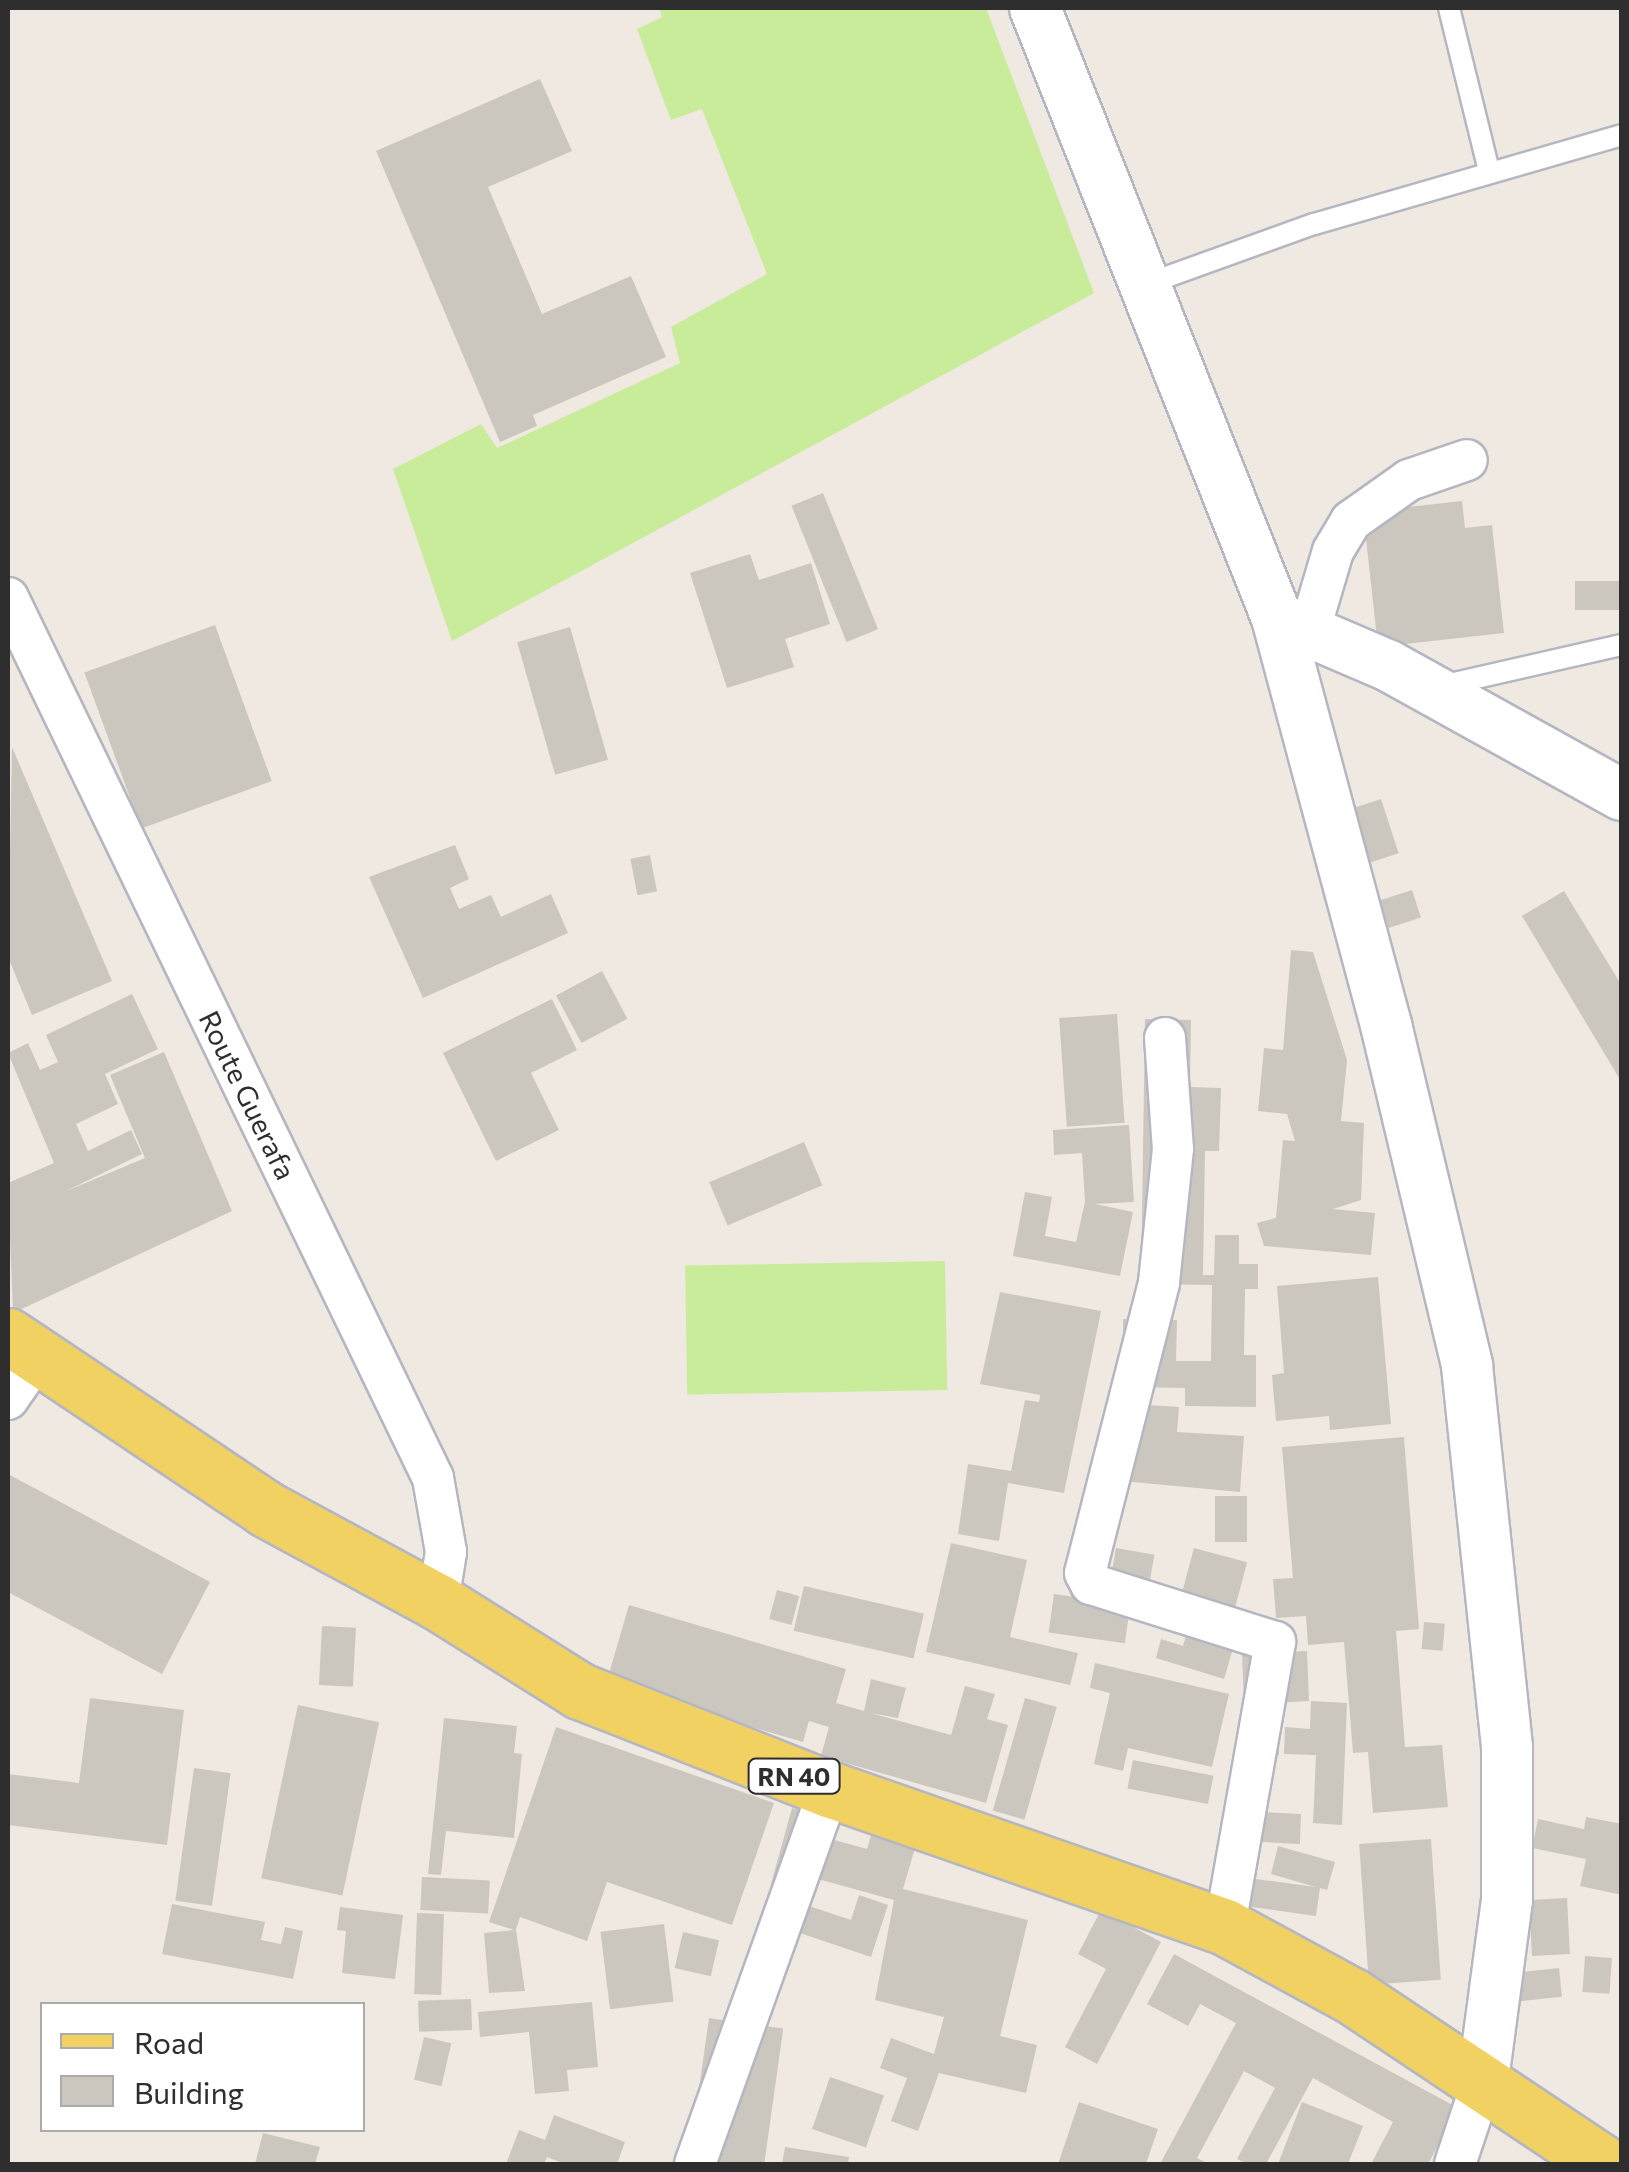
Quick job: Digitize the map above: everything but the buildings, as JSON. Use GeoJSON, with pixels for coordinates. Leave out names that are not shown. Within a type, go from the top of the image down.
{"type":"FeatureCollection","features":[{"type":"Feature","properties":{"kind":"main road","name":"RN 40"},"geometry":{"type":"LineString","coordinates":[[17,1364],[438,1602],[580,1691],[829,1790],[1225,1927],[1352,1996],[1604,2164]]}},
{"type":"Feature","properties":{"kind":"street"},"geometry":{"type":"LineString","coordinates":[[1035,8],[1142,286],[1293,625],[1467,1366],[1507,1748],[1507,1900],[1483,2080],[1456,2164]]}},
{"type":"Feature","properties":{"kind":"street"},"geometry":{"type":"LineString","coordinates":[[1293,625],[1351,522],[1408,480],[1467,460]]}},
{"type":"Feature","properties":{"kind":"street","name":"Route Guerafa"},"geometry":{"type":"LineString","coordinates":[[8,598],[434,1478],[446,1552],[438,1602]]}},
{"type":"Feature","properties":{"kind":"street"},"geometry":{"type":"LineString","coordinates":[[1293,625],[1430,688],[1622,796]]}},
{"type":"Feature","properties":{"kind":"street"},"geometry":{"type":"LineString","coordinates":[[1166,1038],[1173,1149],[1159,1283],[1086,1573],[1091,1584],[1275,1642],[1225,1927]]}},
{"type":"Feature","properties":{"kind":"street"},"geometry":{"type":"LineString","coordinates":[[695,2164],[829,1790]]}},
{"type":"Feature","properties":{"kind":"lane"},"geometry":{"type":"LineString","coordinates":[[1449,8],[1489,171]]}},
{"type":"Feature","properties":{"kind":"lane"},"geometry":{"type":"LineString","coordinates":[[1142,286],[1489,171],[1622,134]]}},
{"type":"Feature","properties":{"kind":"lane"},"geometry":{"type":"LineString","coordinates":[[1430,688],[1622,645]]}},
{"type":"Feature","properties":{"kind":"green space"},"geometry":{"type":"Polygon","coordinates":[[[659,8],[986,8],[1094,293],[452,641],[393,469],[481,424],[497,448],[680,363],[671,327],[767,274],[702,109],[671,120],[637,29],[662,17],[659,8]]]}},
{"type":"Feature","properties":{"kind":"green space"},"geometry":{"type":"Polygon","coordinates":[[[945,1261],[947,1390],[687,1395],[685,1266],[945,1261]]]}}]}
